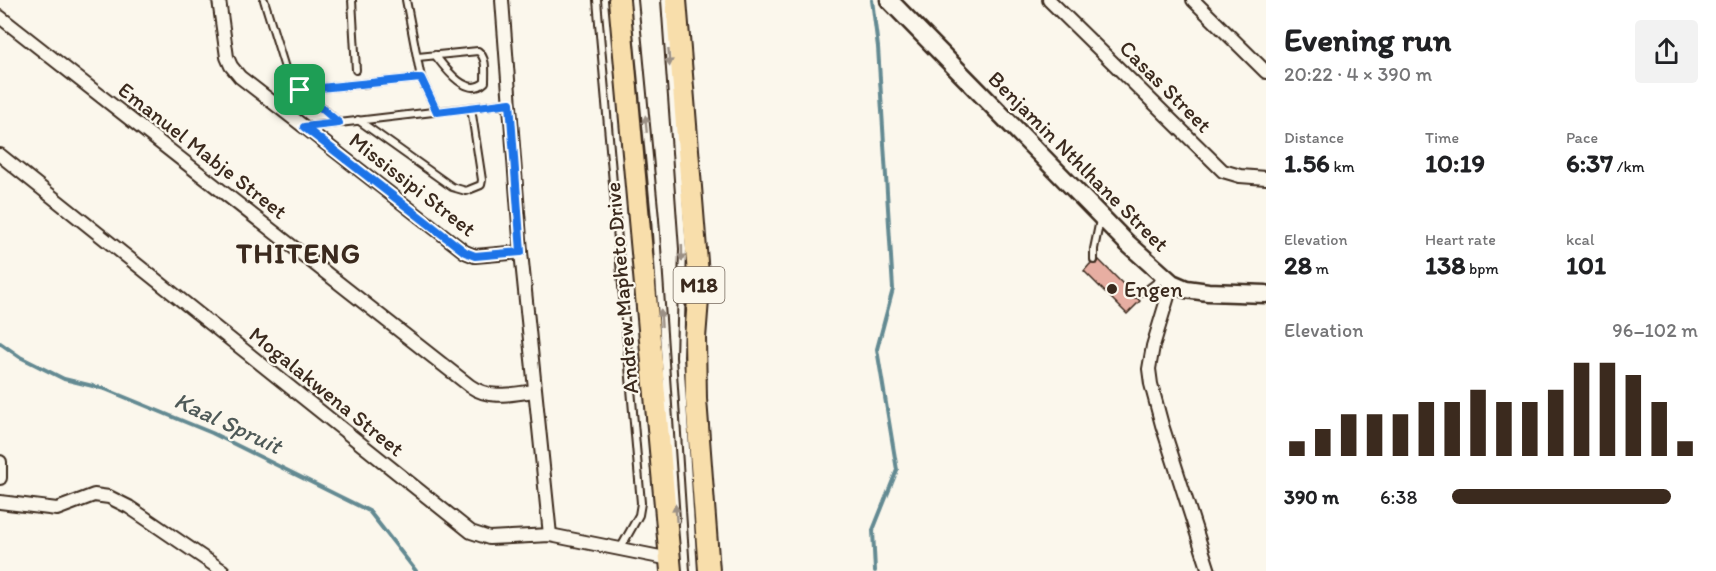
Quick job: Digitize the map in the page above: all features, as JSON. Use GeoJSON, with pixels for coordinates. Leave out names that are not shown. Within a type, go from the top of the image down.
{"type":"FeatureCollection","features":[{"type":"Feature","properties":{"kind":"main road","name":"Andrew Mapheto Drive"},"geometry":{"type":"LineString","coordinates":[[619,0],[671,565]]}},
{"type":"Feature","properties":{"kind":"main road","name":"M18"},"geometry":{"type":"LineString","coordinates":[[676,0],[699,287],[695,338],[696,399],[709,571]]}},
{"type":"Feature","properties":{"kind":"street","name":"Mississipi Street"},"geometry":{"type":"LineString","coordinates":[[219,0],[226,51],[231,66],[240,77],[465,252],[475,256],[521,252]]}},
{"type":"Feature","properties":{"kind":"street"},"geometry":{"type":"LineString","coordinates":[[502,0],[521,252],[550,535]]}},
{"type":"Feature","properties":{"kind":"street","name":"Casas Street"},"geometry":{"type":"LineString","coordinates":[[1049,0],[1223,171],[1240,176],[1266,178]]}},
{"type":"Feature","properties":{"kind":"street"},"geometry":{"type":"LineString","coordinates":[[1193,0],[1266,72]]}},
{"type":"Feature","properties":{"kind":"street","name":"Benjamin Nthlhane Street"},"geometry":{"type":"LineString","coordinates":[[891,1],[1101,216],[1168,280],[1186,289],[1266,294]]}},
{"type":"Feature","properties":{"kind":"street","name":"Emanuel Mabje Street"},"geometry":{"type":"LineString","coordinates":[[0,16],[470,386],[484,394],[495,396],[534,391]]}},
{"type":"Feature","properties":{"kind":"street","name":"Mogalakwena Street"},"geometry":{"type":"LineString","coordinates":[[0,155],[465,529],[489,537],[550,535],[620,549],[671,565]]}},
{"type":"Feature","properties":{"kind":"street"},"geometry":{"type":"LineString","coordinates":[[1168,280],[1149,369],[1151,384],[1209,571]]}},
{"type":"Feature","properties":{"kind":"street"},"geometry":{"type":"LineString","coordinates":[[0,462],[0,478]]}},
{"type":"Feature","properties":{"kind":"street"},"geometry":{"type":"LineString","coordinates":[[0,502],[57,509],[94,495],[110,497],[129,507],[223,571]]}},
{"type":"Feature","properties":{"kind":"lane"},"geometry":{"type":"LineString","coordinates":[[264,0],[285,68],[292,81],[339,123]]}},
{"type":"Feature","properties":{"kind":"lane"},"geometry":{"type":"LineString","coordinates":[[352,0],[356,70]]}},
{"type":"Feature","properties":{"kind":"lane"},"geometry":{"type":"LineString","coordinates":[[406,0],[421,78],[437,112]]}},
{"type":"Feature","properties":{"kind":"lane"},"geometry":{"type":"LineString","coordinates":[[597,0],[642,503],[639,515],[620,549]]}},
{"type":"Feature","properties":{"kind":"lane"},"geometry":{"type":"LineString","coordinates":[[634,0],[655,219],[676,525]]}},
{"type":"Feature","properties":{"kind":"lane"},"geometry":{"type":"LineString","coordinates":[[665,0],[682,249],[680,357],[694,571]]}},
{"type":"Feature","properties":{"kind":"lane"},"geometry":{"type":"LineString","coordinates":[[418,57],[435,55],[478,51],[483,55],[485,63],[485,82],[475,87],[459,81],[452,77],[435,55]]}},
{"type":"Feature","properties":{"kind":"lane"},"geometry":{"type":"LineString","coordinates":[[300,90],[421,78]]}},
{"type":"Feature","properties":{"kind":"lane"},"geometry":{"type":"LineString","coordinates":[[304,127],[510,103]]}},
{"type":"Feature","properties":{"kind":"lane"},"geometry":{"type":"LineString","coordinates":[[358,120],[452,188],[466,191],[481,185],[482,180],[471,108]]}},
{"type":"Feature","properties":{"kind":"lane"},"geometry":{"type":"LineString","coordinates":[[1094,261],[1094,249],[1101,216]]}},
{"type":"Feature","properties":{"kind":"lane"},"geometry":{"type":"LineString","coordinates":[[1133,294],[1148,290],[1168,280]]}},
{"type":"Feature","properties":{"kind":"building"},"geometry":{"type":"Polygon","coordinates":[[[1099,260],[1129,290],[1129,297],[1140,301],[1127,314],[1084,271],[1090,264],[1097,264],[1099,260]]]}},
{"type":"Feature","properties":{"kind":"waterway"},"geometry":{"type":"LineString","coordinates":[[872,0],[878,47],[893,289],[877,349],[897,470],[873,530],[875,571]]}},
{"type":"Feature","properties":{"kind":"waterway","name":"Kaal Spruit"},"geometry":{"type":"LineString","coordinates":[[0,343],[20,357],[64,379],[105,389],[212,433],[369,511],[416,571]]}},
{"type":"Feature","properties":{"kind":"place","name":"Engen"},"geometry":{"type":"Point","coordinates":[1112,289]}},
{"type":"Feature","properties":{"kind":"district","name":"THITENG"},"geometry":{"type":"Point","coordinates":[299,253]}},
{"type":"Feature","properties":{"kind":"route"},"geometry":{"type":"LineString","coordinates":[[421,78],[437,112],[510,103],[521,252],[475,256],[465,252],[304,127],[339,123],[300,90],[421,78]]}}]}
